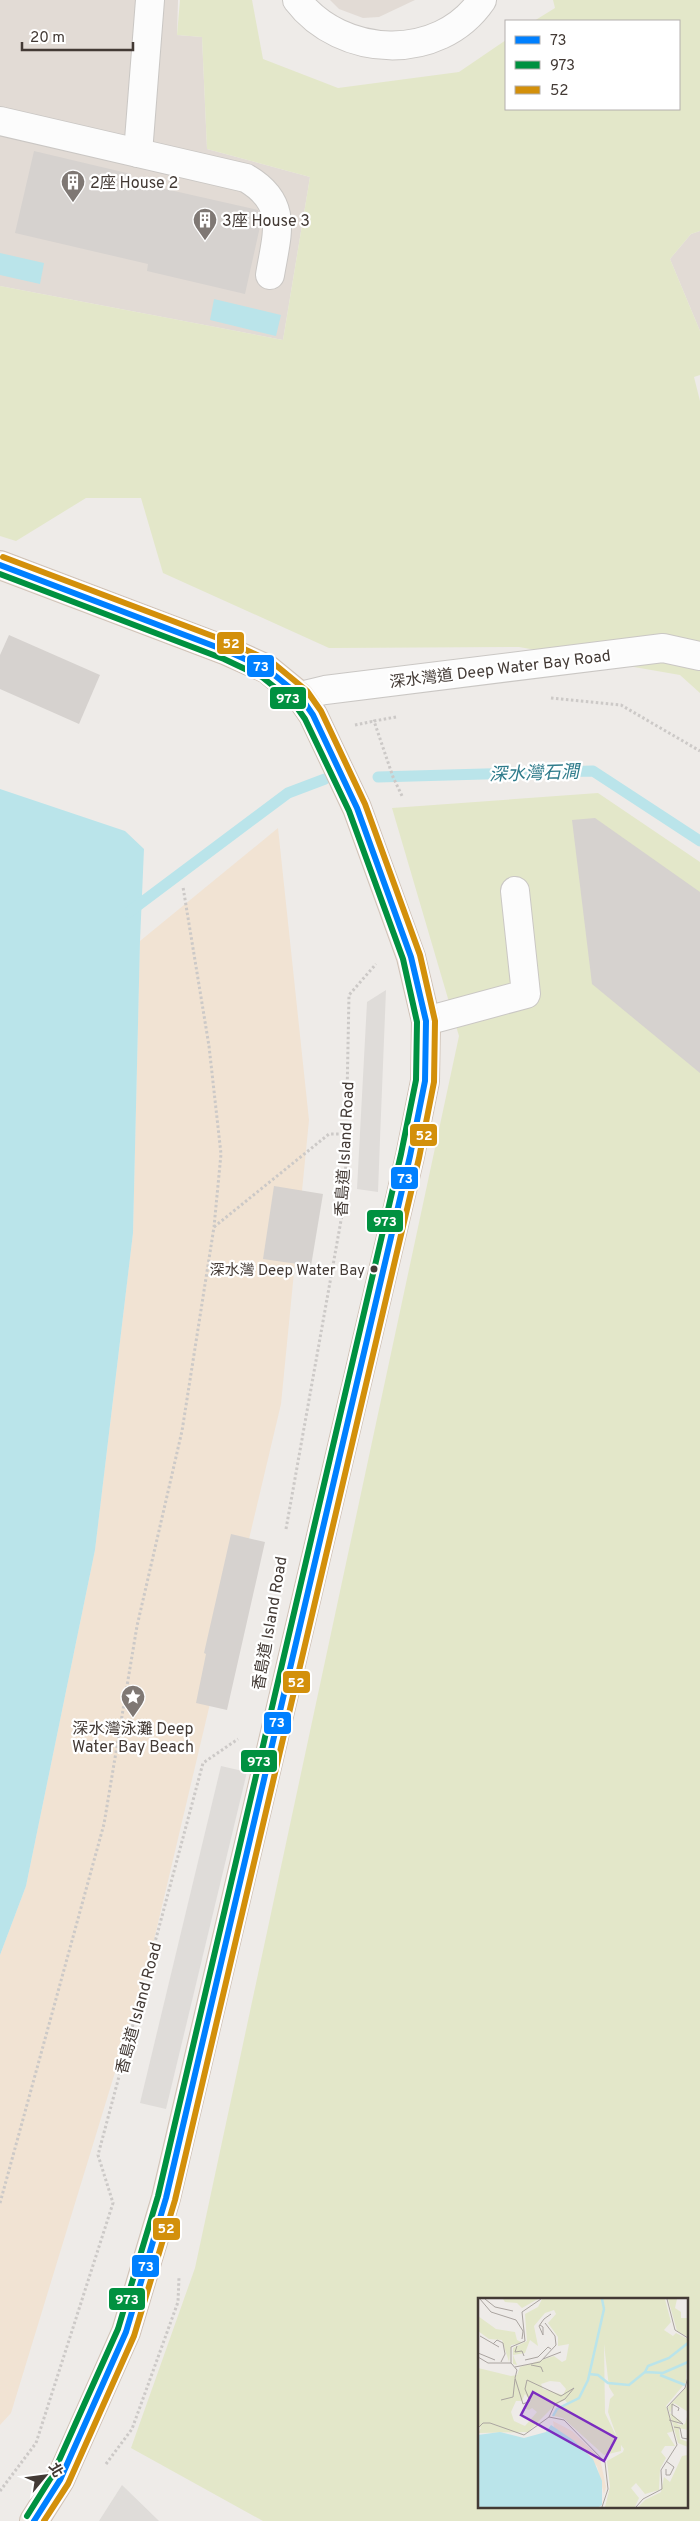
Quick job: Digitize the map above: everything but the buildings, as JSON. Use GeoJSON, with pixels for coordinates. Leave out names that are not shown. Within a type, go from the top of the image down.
{"type":"FeatureCollection","features":[{"type":"Feature","properties":{"kind":"main road","name":"香島道 Island Road"},"geometry":{"type":"LineString","coordinates":[[0,565],[227,651],[267,669],[300,696],[312,715],[357,808],[411,957],[426,1021],[425,1081],[410,1156],[166,2198],[126,2332],[60,2480],[34,2521]]}},
{"type":"Feature","properties":{"kind":"street"},"geometry":{"type":"LineString","coordinates":[[138,153],[150,0]]}},
{"type":"Feature","properties":{"kind":"street"},"geometry":{"type":"LineString","coordinates":[[297,0],[316,20],[338,34],[362,42],[388,46],[413,44],[438,36],[460,22],[482,0]]}},
{"type":"Feature","properties":{"kind":"street"},"geometry":{"type":"LineString","coordinates":[[0,121],[246,178],[259,186],[270,198],[277,218],[270,275]]}},
{"type":"Feature","properties":{"kind":"street","name":"深水灣道 Deep Water Bay Road"},"geometry":{"type":"LineString","coordinates":[[300,696],[325,690],[663,648],[700,656]]}},
{"type":"Feature","properties":{"kind":"street"},"geometry":{"type":"LineString","coordinates":[[426,1021],[526,994],[516,892]]}},
{"type":"Feature","properties":{"kind":"path"},"geometry":{"type":"LineString","coordinates":[[544,699],[621,705],[700,751]]}},
{"type":"Feature","properties":{"kind":"path"},"geometry":{"type":"LineString","coordinates":[[402,796],[393,777],[374,721],[403,716]]}},
{"type":"Feature","properties":{"kind":"path"},"geometry":{"type":"LineString","coordinates":[[0,2203],[104,1824],[137,1626],[182,1431],[214,1227],[221,1154],[208,1046],[183,887]]}},
{"type":"Feature","properties":{"kind":"path","name":"香島道 Island Road"},"geometry":{"type":"LineString","coordinates":[[284,1537],[345,1198],[348,1134],[349,995],[377,966],[374,957]]}},
{"type":"Feature","properties":{"kind":"path"},"geometry":{"type":"LineString","coordinates":[[214,1227],[329,1134],[348,1134]]}},
{"type":"Feature","properties":{"kind":"path","name":"香島道 Island Road"},"geometry":{"type":"LineString","coordinates":[[0,2491],[36,2444],[113,2203],[98,2155],[203,1762],[242,1736]]}},
{"type":"Feature","properties":{"kind":"shaded area"},"geometry":{"type":"Polygon","coordinates":[[[0,0],[178,0],[177,35],[202,37],[207,149],[310,177],[283,340],[0,286],[0,0]]]}},
{"type":"Feature","properties":{"kind":"shaded area"},"geometry":{"type":"Polygon","coordinates":[[[330,0],[415,0],[379,17],[363,18],[339,9],[330,0]]]}},
{"type":"Feature","properties":{"kind":"shaded area"},"geometry":{"type":"Polygon","coordinates":[[[700,231],[700,331],[670,259],[691,234],[700,231]]]}},
{"type":"Feature","properties":{"kind":"shaded area"},"geometry":{"type":"Polygon","coordinates":[[[386,990],[378,1192],[357,1189],[367,1002],[386,990]]]}},
{"type":"Feature","properties":{"kind":"shaded area"},"geometry":{"type":"Polygon","coordinates":[[[221,1766],[247,1772],[166,2109],[140,2103],[221,1766]]]}},
{"type":"Feature","properties":{"kind":"shaded area"},"geometry":{"type":"Polygon","coordinates":[[[122,2485],[159,2521],[99,2521],[122,2485]]]}},
{"type":"Feature","properties":{"kind":"green space"},"geometry":{"type":"Polygon","coordinates":[[[180,0],[252,0],[263,59],[338,88],[459,72],[505,41],[505,110],[680,110],[680,20],[536,20],[555,8],[553,0],[700,0],[700,231],[691,234],[670,259],[700,331],[700,375],[694,377],[700,401],[700,693],[680,675],[519,647],[329,648],[163,573],[141,498],[86,498],[16,541],[0,536],[0,286],[283,340],[310,177],[207,149],[202,37],[177,35],[180,0]]]}},
{"type":"Feature","properties":{"kind":"green space"},"geometry":{"type":"Polygon","coordinates":[[[598,793],[700,862],[700,2521],[263,2521],[131,2448],[195,2268],[459,1036],[392,808],[598,793]]]}},
{"type":"Feature","properties":{"kind":"sand","name":"深水灣泳灘 Deep Water Bay Beach"},"geometry":{"type":"Polygon","coordinates":[[[278,828],[309,1120],[281,1404],[149,1961],[11,2413],[0,2425],[0,1955],[26,1886],[95,1550],[133,1233],[140,941],[278,828]]]}},
{"type":"Feature","properties":{"kind":"water"},"geometry":{"type":"Polygon","coordinates":[[[0,253],[44,263],[40,284],[0,275],[0,253]]]}},
{"type":"Feature","properties":{"kind":"water"},"geometry":{"type":"Polygon","coordinates":[[[214,299],[281,315],[276,336],[210,320],[214,299]]]}},
{"type":"Feature","properties":{"kind":"water"},"geometry":{"type":"Polygon","coordinates":[[[0,789],[125,831],[144,849],[133,1233],[95,1550],[26,1886],[0,1955],[0,789]]]}},
{"type":"Feature","properties":{"kind":"waterway","name":"深水灣石澗"},"geometry":{"type":"LineString","coordinates":[[378,777],[593,771],[700,841]]}},
{"type":"Feature","properties":{"kind":"waterway"},"geometry":{"type":"LineString","coordinates":[[129,912],[288,793],[325,779]]}},
{"type":"Feature","properties":{"kind":"transit line","name":"52"},"geometry":{"type":"LineString","coordinates":[[3,557],[231,643],[272,662],[307,691],[321,711],[365,804],[420,955],[435,1021],[434,1082],[419,1158],[175,2200],[134,2336],[68,2484],[44,2521]]}},
{"type":"Feature","properties":{"kind":"transit line","name":"73"},"geometry":{"type":"LineString","coordinates":[[0,565],[227,651],[267,669],[300,696],[313,715],[357,808],[411,957],[426,1021],[425,1081],[410,1156],[166,2198],[126,2332],[60,2480],[34,2521]]}},
{"type":"Feature","properties":{"kind":"transit line","name":"973"},"geometry":{"type":"LineString","coordinates":[[0,574],[224,659],[262,677],[293,702],[305,719],[349,811],[403,959],[417,1022],[416,1080],[401,1154],[158,2196],[118,2329],[52,2476],[27,2516]]}},
{"type":"Feature","properties":{"kind":"place","name":"2座 House 2"},"geometry":{"type":"Point","coordinates":[73,203]}},
{"type":"Feature","properties":{"kind":"place","name":"3座 House 3"},"geometry":{"type":"Point","coordinates":[205,241]}},
{"type":"Feature","properties":{"kind":"place","name":"深水灣 Deep Water Bay"},"geometry":{"type":"Point","coordinates":[374,1269]}},
{"type":"Feature","properties":{"kind":"place","name":"深水灣泳灘 Deep Water Bay Beach"},"geometry":{"type":"Point","coordinates":[133,1718]}}]}
